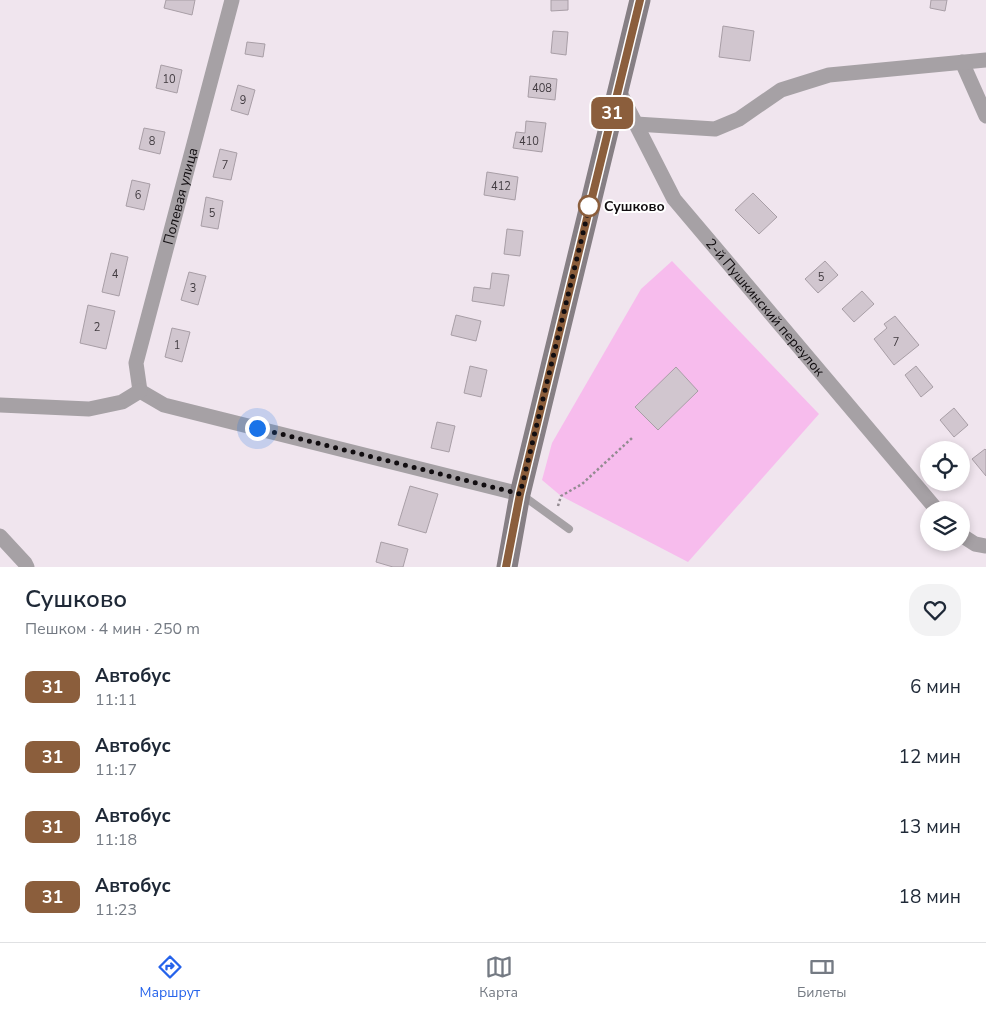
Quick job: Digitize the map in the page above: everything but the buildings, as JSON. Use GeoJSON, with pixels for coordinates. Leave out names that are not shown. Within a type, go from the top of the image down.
{"type":"FeatureCollection","features":[{"type":"Feature","properties":{"kind":"main road"},"geometry":{"type":"LineString","coordinates":[[506,567],[520,494],[640,0]]}},
{"type":"Feature","properties":{"kind":"street","name":"Полевая улица"},"geometry":{"type":"LineString","coordinates":[[140,391],[136,363],[232,0]]}},
{"type":"Feature","properties":{"kind":"street"},"geometry":{"type":"LineString","coordinates":[[636,124],[715,129],[739,119],[781,90],[830,75],[986,60]]}},
{"type":"Feature","properties":{"kind":"street"},"geometry":{"type":"LineString","coordinates":[[962,62],[986,116]]}},
{"type":"Feature","properties":{"kind":"street","name":"2-й Пушкинский переулок"},"geometry":{"type":"LineString","coordinates":[[618,90],[674,199],[929,501]]}},
{"type":"Feature","properties":{"kind":"street"},"geometry":{"type":"LineString","coordinates":[[0,405],[89,409],[122,402],[140,391],[164,405],[520,494]]}},
{"type":"Feature","properties":{"kind":"street"},"geometry":{"type":"LineString","coordinates":[[0,536],[27,567]]}},
{"type":"Feature","properties":{"kind":"street"},"geometry":{"type":"LineString","coordinates":[[970,541],[975,544],[986,546]]}},
{"type":"Feature","properties":{"kind":"lane"},"geometry":{"type":"LineString","coordinates":[[520,494],[569,529]]}},
{"type":"Feature","properties":{"kind":"path"},"geometry":{"type":"LineString","coordinates":[[554,518],[561,496],[582,484],[632,438]]}},
{"type":"Feature","properties":{"kind":"shaded area"},"geometry":{"type":"Polygon","coordinates":[[[672,261],[819,414],[688,562],[561,496],[542,480],[552,443],[641,289],[672,261]]]}},
{"type":"Feature","properties":{"kind":"bus line","name":"31"},"geometry":{"type":"LineString","coordinates":[[506,567],[520,494],[640,0]]}},
{"type":"Feature","properties":{"kind":"place","name":"Сушково"},"geometry":{"type":"Point","coordinates":[589,206]}},
{"type":"Feature","properties":{"kind":"route"},"geometry":{"type":"LineString","coordinates":[[257,428],[520,494],[590,204],[589,206]]}}]}
